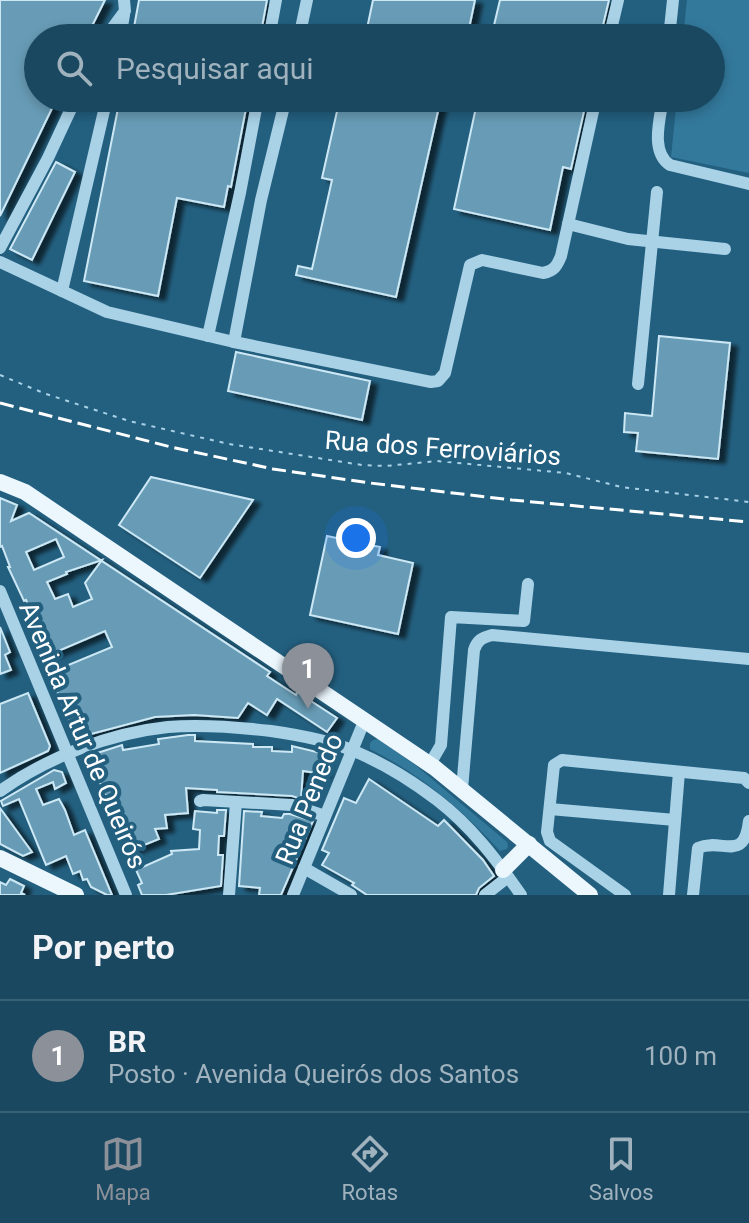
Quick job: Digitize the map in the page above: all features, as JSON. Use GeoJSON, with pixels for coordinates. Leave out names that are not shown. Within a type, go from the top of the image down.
{"type":"FeatureCollection","features":[{"type":"Feature","properties":{"kind":"main road"},"geometry":{"type":"LineString","coordinates":[[0,482],[25,492],[430,764],[590,895]]}},
{"type":"Feature","properties":{"kind":"main road"},"geometry":{"type":"LineString","coordinates":[[506,874],[529,844]]}},
{"type":"Feature","properties":{"kind":"main road"},"geometry":{"type":"LineString","coordinates":[[0,858],[76,895]]}},
{"type":"Feature","properties":{"kind":"street"},"geometry":{"type":"LineString","coordinates":[[272,24],[276,0]]}},
{"type":"Feature","properties":{"kind":"street"},"geometry":{"type":"LineString","coordinates":[[302,24],[307,0]]}},
{"type":"Feature","properties":{"kind":"street"},"geometry":{"type":"LineString","coordinates":[[612,24],[618,0]]}},
{"type":"Feature","properties":{"kind":"street"},"geometry":{"type":"LineString","coordinates":[[670,24],[673,0]]}},
{"type":"Feature","properties":{"kind":"street"},"geometry":{"type":"LineString","coordinates":[[113,24],[124,6]]}},
{"type":"Feature","properties":{"kind":"street"},"geometry":{"type":"LineString","coordinates":[[0,248],[69,112]]}},
{"type":"Feature","properties":{"kind":"street"},"geometry":{"type":"LineString","coordinates":[[62,291],[104,112]]}},
{"type":"Feature","properties":{"kind":"street"},"geometry":{"type":"LineString","coordinates":[[208,336],[255,112]]}},
{"type":"Feature","properties":{"kind":"street"},"geometry":{"type":"LineString","coordinates":[[234,342],[261,200],[283,112]]}},
{"type":"Feature","properties":{"kind":"street"},"geometry":{"type":"LineString","coordinates":[[0,262],[107,312],[234,342],[438,381],[445,373],[470,265],[482,260],[543,273],[557,265],[593,112]]}},
{"type":"Feature","properties":{"kind":"street"},"geometry":{"type":"LineString","coordinates":[[662,112],[658,145],[665,162],[749,184]]}},
{"type":"Feature","properties":{"kind":"street"},"geometry":{"type":"LineString","coordinates":[[638,384],[657,192]]}},
{"type":"Feature","properties":{"kind":"street"},"geometry":{"type":"LineString","coordinates":[[568,224],[652,243],[725,249]]}},
{"type":"Feature","properties":{"kind":"street"},"geometry":{"type":"LineString","coordinates":[[430,764],[441,745],[451,617],[524,621],[528,584]]}},
{"type":"Feature","properties":{"kind":"street","name":"Avenida Artur de Queirós"},"geometry":{"type":"LineString","coordinates":[[0,591],[126,895]]}},
{"type":"Feature","properties":{"kind":"street"},"geometry":{"type":"LineString","coordinates":[[462,789],[474,650],[482,638],[492,635],[749,659]]}},
{"type":"Feature","properties":{"kind":"street","name":"Rua Penedo"},"geometry":{"type":"LineString","coordinates":[[293,895],[365,719]]}},
{"type":"Feature","properties":{"kind":"street"},"geometry":{"type":"LineString","coordinates":[[0,791],[25,774],[67,754],[139,732],[191,725],[288,734],[353,750],[437,800],[478,839],[521,895]]}},
{"type":"Feature","properties":{"kind":"street"},"geometry":{"type":"LineString","coordinates":[[625,895],[550,841],[547,832],[554,765],[558,761],[744,778],[749,783]]}},
{"type":"Feature","properties":{"kind":"street"},"geometry":{"type":"LineString","coordinates":[[669,895],[679,772]]}},
{"type":"Feature","properties":{"kind":"street"},"geometry":{"type":"LineString","coordinates":[[200,801],[292,805],[325,816]]}},
{"type":"Feature","properties":{"kind":"street"},"geometry":{"type":"LineString","coordinates":[[229,895],[236,802]]}},
{"type":"Feature","properties":{"kind":"street"},"geometry":{"type":"LineString","coordinates":[[550,809],[675,820]]}},
{"type":"Feature","properties":{"kind":"street"},"geometry":{"type":"LineString","coordinates":[[693,895],[698,848],[705,845],[736,846],[745,839],[749,821]]}},
{"type":"Feature","properties":{"kind":"street"},"geometry":{"type":"LineString","coordinates":[[304,868],[351,895]]}},
{"type":"Feature","properties":{"kind":"street"},"geometry":{"type":"LineString","coordinates":[[485,895],[506,874]]}},
{"type":"Feature","properties":{"kind":"path","name":"Rua dos Ferroviários"},"geometry":{"type":"LineString","coordinates":[[0,375],[46,394],[129,421],[229,444],[362,465],[437,461],[566,473],[621,487],[749,502]]}},
{"type":"Feature","properties":{"kind":"shaded area"},"geometry":{"type":"Polygon","coordinates":[[[687,0],[749,0],[749,173],[671,157],[676,112],[725,112],[725,24],[684,24],[687,0]]]}},
{"type":"Feature","properties":{"kind":"shaded area"},"geometry":{"type":"Polygon","coordinates":[[[378,739],[414,764],[507,842],[507,849],[500,851],[440,794],[370,749],[370,743],[378,739]]]}},
{"type":"Feature","properties":{"kind":"building"},"geometry":{"type":"Polygon","coordinates":[[[0,0],[105,0],[93,24],[24,24],[24,112],[50,112],[0,216],[0,0]]]}},
{"type":"Feature","properties":{"kind":"building"},"geometry":{"type":"Polygon","coordinates":[[[139,0],[267,0],[263,24],[135,24],[139,0]]]}},
{"type":"Feature","properties":{"kind":"building"},"geometry":{"type":"Polygon","coordinates":[[[373,0],[475,0],[470,24],[368,24],[373,0]]]}},
{"type":"Feature","properties":{"kind":"building"},"geometry":{"type":"Polygon","coordinates":[[[500,0],[609,0],[603,24],[494,24],[500,0]]]}},
{"type":"Feature","properties":{"kind":"building"},"geometry":{"type":"Polygon","coordinates":[[[117,112],[245,112],[231,187],[228,186],[224,207],[177,198],[158,296],[84,281],[117,112]]]}},
{"type":"Feature","properties":{"kind":"building"},"geometry":{"type":"Polygon","coordinates":[[[337,112],[438,112],[396,297],[296,275],[298,266],[312,269],[332,180],[322,178],[337,112]]]}},
{"type":"Feature","properties":{"kind":"building"},"geometry":{"type":"Polygon","coordinates":[[[475,112],[584,112],[571,169],[563,167],[550,230],[454,209],[475,112]]]}},
{"type":"Feature","properties":{"kind":"building"},"geometry":{"type":"Polygon","coordinates":[[[56,162],[75,172],[32,260],[10,249],[56,162]]]}},
{"type":"Feature","properties":{"kind":"building"},"geometry":{"type":"Polygon","coordinates":[[[659,336],[730,343],[718,459],[636,451],[638,433],[624,432],[625,413],[652,416],[659,336]]]}},
{"type":"Feature","properties":{"kind":"building"},"geometry":{"type":"Polygon","coordinates":[[[236,352],[370,381],[362,420],[228,391],[236,352]]]}},
{"type":"Feature","properties":{"kind":"building"},"geometry":{"type":"Polygon","coordinates":[[[151,477],[253,500],[200,578],[119,525],[151,477]]]}},
{"type":"Feature","properties":{"kind":"building"},"geometry":{"type":"Polygon","coordinates":[[[0,498],[17,505],[11,521],[29,513],[101,560],[47,582],[55,599],[68,594],[73,607],[92,599],[85,583],[101,561],[270,672],[267,676],[337,718],[327,732],[277,699],[267,715],[248,703],[238,718],[194,715],[155,717],[80,737],[75,735],[49,673],[112,647],[105,631],[49,655],[42,639],[36,642],[29,627],[35,624],[0,547],[0,498]],[[56,539],[26,552],[34,570],[64,557],[56,539]]]}},
{"type":"Feature","properties":{"kind":"building"},"geometry":{"type":"Polygon","coordinates":[[[327,536],[380,547],[378,555],[413,563],[398,634],[310,615],[327,536]]]}},
{"type":"Feature","properties":{"kind":"building"},"geometry":{"type":"Polygon","coordinates":[[[0,627],[10,652],[5,655],[11,670],[0,674],[0,627]]]}},
{"type":"Feature","properties":{"kind":"building"},"geometry":{"type":"Polygon","coordinates":[[[28,693],[50,746],[48,751],[0,773],[0,704],[28,693]]]}},
{"type":"Feature","properties":{"kind":"building"},"geometry":{"type":"Polygon","coordinates":[[[195,735],[195,741],[253,744],[253,747],[272,747],[272,751],[292,752],[292,746],[325,754],[323,774],[303,771],[301,799],[186,788],[188,813],[165,815],[167,828],[155,829],[159,839],[127,852],[107,795],[95,770],[90,772],[85,757],[122,745],[123,750],[159,744],[158,739],[195,735]]]}},
{"type":"Feature","properties":{"kind":"building"},"geometry":{"type":"Polygon","coordinates":[[[54,770],[62,772],[66,783],[55,789],[53,782],[36,789],[43,805],[59,799],[74,835],[85,830],[112,895],[91,887],[87,879],[83,880],[80,871],[73,874],[66,856],[46,865],[19,799],[3,806],[1,801],[54,770]]]}},
{"type":"Feature","properties":{"kind":"building"},"geometry":{"type":"Polygon","coordinates":[[[369,779],[438,826],[444,820],[483,860],[494,876],[479,888],[476,895],[367,895],[352,885],[354,883],[322,865],[329,853],[322,850],[344,798],[356,803],[369,779]]]}},
{"type":"Feature","properties":{"kind":"building"},"geometry":{"type":"Polygon","coordinates":[[[0,808],[32,852],[23,856],[0,844],[0,808]]]}},
{"type":"Feature","properties":{"kind":"building"},"geometry":{"type":"Polygon","coordinates":[[[217,810],[226,810],[224,836],[219,836],[218,855],[223,855],[221,886],[166,895],[142,895],[138,885],[142,883],[136,870],[172,854],[171,851],[199,849],[200,830],[193,829],[195,811],[217,813],[217,810]]]}},
{"type":"Feature","properties":{"kind":"building"},"geometry":{"type":"Polygon","coordinates":[[[244,811],[282,818],[284,814],[290,814],[313,821],[281,895],[259,895],[260,888],[239,886],[244,811]]]}},
{"type":"Feature","properties":{"kind":"building"},"geometry":{"type":"Polygon","coordinates":[[[10,879],[24,886],[21,893],[25,895],[0,895],[0,882],[6,885],[10,879]]]}},
{"type":"Feature","properties":{"kind":"railway"},"geometry":{"type":"LineString","coordinates":[[0,403],[171,447],[273,469],[512,500],[749,522]]}},
{"type":"Feature","properties":{"kind":"place","name":"BR"},"geometry":{"type":"Point","coordinates":[308,709]}}]}
